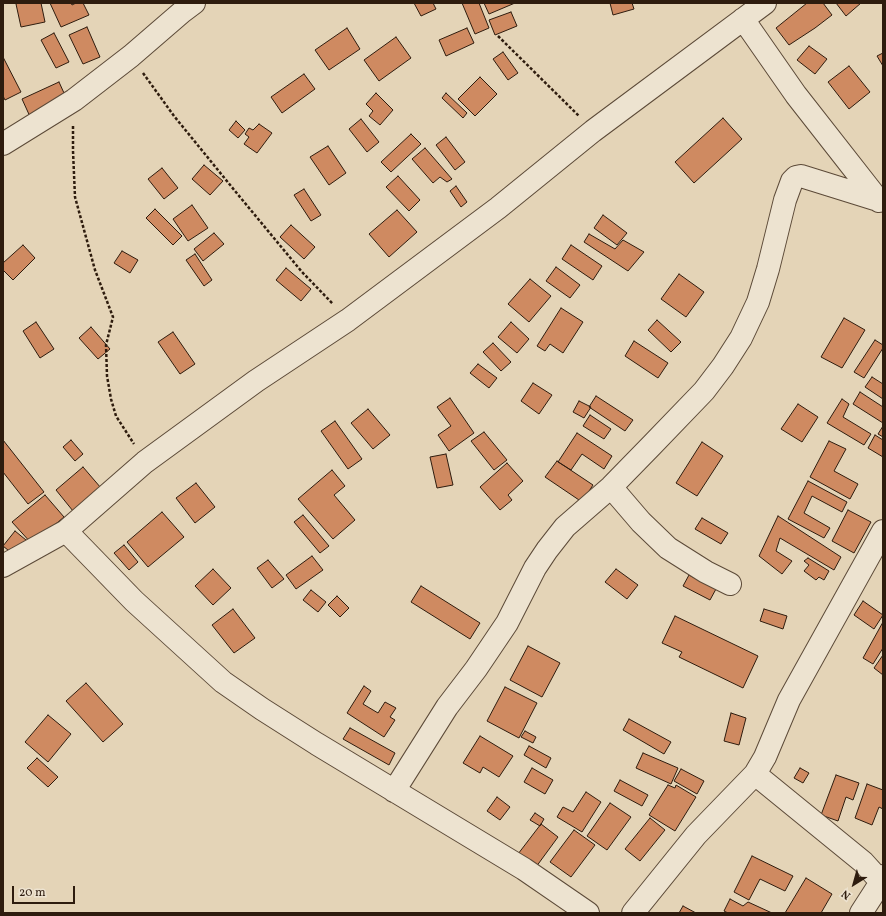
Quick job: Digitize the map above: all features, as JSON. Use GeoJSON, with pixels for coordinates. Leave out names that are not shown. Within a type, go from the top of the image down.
{"type":"FeatureCollection","features":[{"type":"Feature","properties":{"kind":"street"},"geometry":{"type":"LineString","coordinates":[[3,566],[66,531],[145,462],[256,382],[348,320],[498,208],[593,131],[765,3]]}},
{"type":"Feature","properties":{"kind":"street"},"geometry":{"type":"LineString","coordinates":[[3,144],[74,100],[131,56],[185,6]]}},
{"type":"Feature","properties":{"kind":"street"},"geometry":{"type":"LineString","coordinates":[[743,19],[796,95],[881,202]]}},
{"type":"Feature","properties":{"kind":"street"},"geometry":{"type":"LineString","coordinates":[[394,791],[447,708],[476,669],[507,623],[535,568],[547,550],[565,527],[611,487],[704,391],[723,366],[741,338],[758,302],[768,269],[785,200],[792,181],[796,177],[801,176],[881,202]]}},
{"type":"Feature","properties":{"kind":"street"},"geometry":{"type":"LineString","coordinates":[[611,487],[641,522],[668,548],[706,572],[730,584]]}},
{"type":"Feature","properties":{"kind":"street"},"geometry":{"type":"LineString","coordinates":[[66,531],[134,601],[224,682],[262,709],[524,869],[588,913]]}},
{"type":"Feature","properties":{"kind":"street"},"geometry":{"type":"LineString","coordinates":[[633,913],[696,835],[755,774],[765,757],[789,700],[883,531]]}},
{"type":"Feature","properties":{"kind":"street"},"geometry":{"type":"LineString","coordinates":[[755,774],[863,862],[882,881],[861,913]]}},
{"type":"Feature","properties":{"kind":"path"},"geometry":{"type":"LineString","coordinates":[[498,36],[593,131]]}},
{"type":"Feature","properties":{"kind":"path"},"geometry":{"type":"LineString","coordinates":[[131,56],[174,116],[302,272],[348,320]]}},
{"type":"Feature","properties":{"kind":"path"},"geometry":{"type":"LineString","coordinates":[[74,100],[72,151],[75,197],[95,270],[113,317],[106,345],[107,376],[111,399],[116,416],[145,462]]}},
{"type":"Feature","properties":{"kind":"building"},"geometry":{"type":"Polygon","coordinates":[[[41,3],[45,22],[21,27],[16,4],[41,3]]]}},
{"type":"Feature","properties":{"kind":"building"},"geometry":{"type":"Polygon","coordinates":[[[50,3],[71,3],[72,5],[76,3],[83,3],[89,15],[61,27],[50,3]]]}},
{"type":"Feature","properties":{"kind":"building"},"geometry":{"type":"Polygon","coordinates":[[[414,3],[433,3],[436,9],[421,16],[414,3]]]}},
{"type":"Feature","properties":{"kind":"building"},"geometry":{"type":"Polygon","coordinates":[[[462,3],[479,3],[489,28],[475,34],[462,3]]]}},
{"type":"Feature","properties":{"kind":"building"},"geometry":{"type":"Polygon","coordinates":[[[484,3],[515,3],[489,14],[484,3]]]}},
{"type":"Feature","properties":{"kind":"building"},"geometry":{"type":"Polygon","coordinates":[[[610,3],[632,3],[634,9],[613,15],[610,3]]]}},
{"type":"Feature","properties":{"kind":"building"},"geometry":{"type":"Polygon","coordinates":[[[807,3],[823,3],[832,15],[789,45],[776,28],[807,3]]]}},
{"type":"Feature","properties":{"kind":"building"},"geometry":{"type":"Polygon","coordinates":[[[836,3],[861,3],[846,16],[836,3]]]}},
{"type":"Feature","properties":{"kind":"building"},"geometry":{"type":"Polygon","coordinates":[[[511,12],[517,26],[495,35],[489,20],[511,12]]]}},
{"type":"Feature","properties":{"kind":"building"},"geometry":{"type":"Polygon","coordinates":[[[87,27],[100,57],[83,64],[69,35],[87,27]]]}},
{"type":"Feature","properties":{"kind":"building"},"geometry":{"type":"Polygon","coordinates":[[[347,28],[360,49],[329,70],[315,50],[347,28]]]}},
{"type":"Feature","properties":{"kind":"building"},"geometry":{"type":"Polygon","coordinates":[[[467,28],[474,43],[446,56],[439,40],[467,28]]]}},
{"type":"Feature","properties":{"kind":"building"},"geometry":{"type":"Polygon","coordinates":[[[54,33],[69,62],[56,68],[41,40],[54,33]]]}},
{"type":"Feature","properties":{"kind":"building"},"geometry":{"type":"Polygon","coordinates":[[[396,37],[411,58],[379,81],[364,60],[396,37]]]}},
{"type":"Feature","properties":{"kind":"building"},"geometry":{"type":"Polygon","coordinates":[[[809,46],[827,59],[815,74],[797,60],[809,46]]]}},
{"type":"Feature","properties":{"kind":"building"},"geometry":{"type":"Polygon","coordinates":[[[503,52],[518,73],[508,80],[493,59],[503,52]]]}},
{"type":"Feature","properties":{"kind":"building"},"geometry":{"type":"Polygon","coordinates":[[[883,53],[883,66],[877,56],[883,53]]]}},
{"type":"Feature","properties":{"kind":"building"},"geometry":{"type":"Polygon","coordinates":[[[3,57],[21,92],[5,100],[3,96],[3,57]]]}},
{"type":"Feature","properties":{"kind":"building"},"geometry":{"type":"Polygon","coordinates":[[[849,66],[870,92],[849,109],[828,82],[849,66]]]}},
{"type":"Feature","properties":{"kind":"building"},"geometry":{"type":"Polygon","coordinates":[[[304,74],[315,89],[282,113],[271,97],[304,74]]]}},
{"type":"Feature","properties":{"kind":"building"},"geometry":{"type":"Polygon","coordinates":[[[480,77],[497,94],[475,116],[458,99],[480,77]]]}},
{"type":"Feature","properties":{"kind":"building"},"geometry":{"type":"Polygon","coordinates":[[[59,82],[69,104],[32,121],[22,99],[59,82]]]}},
{"type":"Feature","properties":{"kind":"building"},"geometry":{"type":"Polygon","coordinates":[[[376,93],[393,110],[380,125],[369,116],[373,111],[366,104],[376,93]]]}},
{"type":"Feature","properties":{"kind":"building"},"geometry":{"type":"Polygon","coordinates":[[[446,93],[467,113],[463,118],[442,98],[446,93]]]}},
{"type":"Feature","properties":{"kind":"building"},"geometry":{"type":"Polygon","coordinates":[[[723,118],[742,139],[694,183],[675,162],[723,118]]]}},
{"type":"Feature","properties":{"kind":"building"},"geometry":{"type":"Polygon","coordinates":[[[361,119],[379,142],[367,152],[349,129],[361,119]]]}},
{"type":"Feature","properties":{"kind":"building"},"geometry":{"type":"Polygon","coordinates":[[[236,121],[245,130],[238,138],[229,130],[236,121]]]}},
{"type":"Feature","properties":{"kind":"building"},"geometry":{"type":"Polygon","coordinates":[[[259,124],[272,133],[257,153],[244,144],[249,137],[245,134],[249,128],[253,130],[259,124]]]}},
{"type":"Feature","properties":{"kind":"building"},"geometry":{"type":"Polygon","coordinates":[[[411,134],[421,144],[391,172],[381,162],[411,134]]]}},
{"type":"Feature","properties":{"kind":"building"},"geometry":{"type":"Polygon","coordinates":[[[446,137],[465,162],[455,170],[436,145],[446,137]]]}},
{"type":"Feature","properties":{"kind":"building"},"geometry":{"type":"Polygon","coordinates":[[[328,146],[346,173],[329,185],[310,157],[328,146]]]}},
{"type":"Feature","properties":{"kind":"building"},"geometry":{"type":"Polygon","coordinates":[[[425,148],[452,179],[447,182],[440,177],[433,183],[412,159],[425,148]]]}},
{"type":"Feature","properties":{"kind":"building"},"geometry":{"type":"Polygon","coordinates":[[[204,165],[223,181],[210,195],[192,179],[204,165]]]}},
{"type":"Feature","properties":{"kind":"building"},"geometry":{"type":"Polygon","coordinates":[[[162,168],[178,188],[164,199],[148,179],[162,168]]]}},
{"type":"Feature","properties":{"kind":"building"},"geometry":{"type":"Polygon","coordinates":[[[398,176],[420,200],[409,211],[386,187],[398,176]]]}},
{"type":"Feature","properties":{"kind":"building"},"geometry":{"type":"Polygon","coordinates":[[[456,186],[467,202],[461,207],[450,191],[456,186]]]}},
{"type":"Feature","properties":{"kind":"building"},"geometry":{"type":"Polygon","coordinates":[[[304,189],[321,215],[311,221],[294,195],[304,189]]]}},
{"type":"Feature","properties":{"kind":"building"},"geometry":{"type":"Polygon","coordinates":[[[192,205],[208,228],[188,241],[173,219],[192,205]]]}},
{"type":"Feature","properties":{"kind":"building"},"geometry":{"type":"Polygon","coordinates":[[[155,209],[182,236],[173,245],[146,218],[155,209]]]}},
{"type":"Feature","properties":{"kind":"building"},"geometry":{"type":"Polygon","coordinates":[[[397,210],[417,232],[389,257],[369,234],[397,210]]]}},
{"type":"Feature","properties":{"kind":"building"},"geometry":{"type":"Polygon","coordinates":[[[603,215],[627,233],[617,245],[594,228],[603,215]]]}},
{"type":"Feature","properties":{"kind":"building"},"geometry":{"type":"Polygon","coordinates":[[[291,225],[315,247],[304,259],[280,237],[291,225]]]}},
{"type":"Feature","properties":{"kind":"building"},"geometry":{"type":"Polygon","coordinates":[[[214,233],[224,244],[203,261],[194,249],[214,233]]]}},
{"type":"Feature","properties":{"kind":"building"},"geometry":{"type":"Polygon","coordinates":[[[589,234],[615,249],[623,240],[644,252],[628,271],[584,242],[589,234]]]}},
{"type":"Feature","properties":{"kind":"building"},"geometry":{"type":"Polygon","coordinates":[[[23,245],[35,258],[13,280],[3,270],[3,263],[23,245]]]}},
{"type":"Feature","properties":{"kind":"building"},"geometry":{"type":"Polygon","coordinates":[[[571,245],[602,266],[593,280],[562,259],[571,245]]]}},
{"type":"Feature","properties":{"kind":"building"},"geometry":{"type":"Polygon","coordinates":[[[122,251],[138,260],[130,273],[114,263],[122,251]]]}},
{"type":"Feature","properties":{"kind":"building"},"geometry":{"type":"Polygon","coordinates":[[[195,254],[212,280],[204,286],[186,260],[195,254]]]}},
{"type":"Feature","properties":{"kind":"building"},"geometry":{"type":"Polygon","coordinates":[[[556,267],[580,285],[570,298],[546,281],[556,267]]]}},
{"type":"Feature","properties":{"kind":"building"},"geometry":{"type":"Polygon","coordinates":[[[286,268],[311,289],[301,301],[276,280],[286,268]]]}},
{"type":"Feature","properties":{"kind":"building"},"geometry":{"type":"Polygon","coordinates":[[[679,274],[704,292],[686,317],[661,299],[679,274]]]}},
{"type":"Feature","properties":{"kind":"building"},"geometry":{"type":"Polygon","coordinates":[[[530,279],[551,296],[529,322],[508,304],[530,279]]]}},
{"type":"Feature","properties":{"kind":"building"},"geometry":{"type":"Polygon","coordinates":[[[561,308],[583,322],[563,353],[550,344],[545,351],[537,346],[561,308]]]}},
{"type":"Feature","properties":{"kind":"building"},"geometry":{"type":"Polygon","coordinates":[[[844,318],[865,330],[842,368],[821,357],[844,318]]]}},
{"type":"Feature","properties":{"kind":"building"},"geometry":{"type":"Polygon","coordinates":[[[657,320],[681,342],[671,352],[648,330],[657,320]]]}},
{"type":"Feature","properties":{"kind":"building"},"geometry":{"type":"Polygon","coordinates":[[[36,322],[54,349],[40,358],[23,331],[36,322]]]}},
{"type":"Feature","properties":{"kind":"building"},"geometry":{"type":"Polygon","coordinates":[[[511,322],[529,339],[517,353],[498,337],[511,322]]]}},
{"type":"Feature","properties":{"kind":"building"},"geometry":{"type":"Polygon","coordinates":[[[91,327],[110,349],[98,359],[79,338],[91,327]]]}},
{"type":"Feature","properties":{"kind":"building"},"geometry":{"type":"Polygon","coordinates":[[[173,332],[195,364],[180,374],[158,342],[173,332]]]}},
{"type":"Feature","properties":{"kind":"building"},"geometry":{"type":"Polygon","coordinates":[[[875,340],[883,345],[883,348],[864,378],[854,372],[875,340]]]}},
{"type":"Feature","properties":{"kind":"building"},"geometry":{"type":"Polygon","coordinates":[[[634,341],[668,363],[658,378],[625,356],[634,341]]]}},
{"type":"Feature","properties":{"kind":"building"},"geometry":{"type":"Polygon","coordinates":[[[493,343],[511,362],[501,371],[483,352],[493,343]]]}},
{"type":"Feature","properties":{"kind":"building"},"geometry":{"type":"Polygon","coordinates":[[[478,364],[497,378],[489,388],[470,373],[478,364]]]}},
{"type":"Feature","properties":{"kind":"building"},"geometry":{"type":"Polygon","coordinates":[[[872,377],[883,384],[883,399],[865,387],[872,377]]]}},
{"type":"Feature","properties":{"kind":"building"},"geometry":{"type":"Polygon","coordinates":[[[533,383],[552,395],[539,414],[521,401],[533,383]]]}},
{"type":"Feature","properties":{"kind":"building"},"geometry":{"type":"Polygon","coordinates":[[[860,392],[883,407],[883,423],[853,404],[860,392]]]}},
{"type":"Feature","properties":{"kind":"building"},"geometry":{"type":"Polygon","coordinates":[[[596,396],[633,420],[625,431],[589,407],[596,396]]]}},
{"type":"Feature","properties":{"kind":"building"},"geometry":{"type":"Polygon","coordinates":[[[450,398],[474,433],[449,451],[438,435],[451,426],[437,407],[450,398]]]}},
{"type":"Feature","properties":{"kind":"building"},"geometry":{"type":"Polygon","coordinates":[[[842,399],[849,404],[843,417],[871,434],[864,445],[827,423],[842,399]]]}},
{"type":"Feature","properties":{"kind":"building"},"geometry":{"type":"Polygon","coordinates":[[[579,401],[591,407],[584,418],[573,412],[579,401]]]}},
{"type":"Feature","properties":{"kind":"building"},"geometry":{"type":"Polygon","coordinates":[[[798,404],[818,417],[802,442],[781,429],[798,404]]]}},
{"type":"Feature","properties":{"kind":"building"},"geometry":{"type":"Polygon","coordinates":[[[368,409],[390,435],[373,449],[351,423],[368,409]]]}},
{"type":"Feature","properties":{"kind":"building"},"geometry":{"type":"Polygon","coordinates":[[[590,415],[611,429],[604,439],[583,426],[590,415]]]}},
{"type":"Feature","properties":{"kind":"building"},"geometry":{"type":"Polygon","coordinates":[[[335,421],[362,459],[348,469],[321,431],[335,421]]]}},
{"type":"Feature","properties":{"kind":"building"},"geometry":{"type":"Polygon","coordinates":[[[883,426],[883,437],[878,434],[883,426]]]}},
{"type":"Feature","properties":{"kind":"building"},"geometry":{"type":"Polygon","coordinates":[[[484,432],[507,460],[494,470],[471,441],[484,432]]]}},
{"type":"Feature","properties":{"kind":"building"},"geometry":{"type":"Polygon","coordinates":[[[577,433],[612,456],[604,469],[582,454],[571,470],[558,462],[577,433]]]}},
{"type":"Feature","properties":{"kind":"building"},"geometry":{"type":"Polygon","coordinates":[[[875,435],[883,440],[883,457],[868,448],[875,435]]]}},
{"type":"Feature","properties":{"kind":"building"},"geometry":{"type":"Polygon","coordinates":[[[3,440],[44,492],[28,504],[3,472],[3,440]]]}},
{"type":"Feature","properties":{"kind":"building"},"geometry":{"type":"Polygon","coordinates":[[[71,440],[83,454],[75,461],[63,447],[71,440]]]}},
{"type":"Feature","properties":{"kind":"building"},"geometry":{"type":"Polygon","coordinates":[[[829,441],[846,449],[834,471],[858,484],[850,499],[810,477],[829,441]]]}},
{"type":"Feature","properties":{"kind":"building"},"geometry":{"type":"Polygon","coordinates":[[[702,442],[723,456],[697,496],[676,483],[702,442]]]}},
{"type":"Feature","properties":{"kind":"building"},"geometry":{"type":"Polygon","coordinates":[[[446,454],[453,485],[437,488],[430,457],[446,454]]]}},
{"type":"Feature","properties":{"kind":"building"},"geometry":{"type":"Polygon","coordinates":[[[557,461],[593,485],[582,502],[545,477],[557,461]]]}},
{"type":"Feature","properties":{"kind":"building"},"geometry":{"type":"Polygon","coordinates":[[[507,463],[523,481],[508,495],[512,500],[500,510],[480,487],[507,463]]]}},
{"type":"Feature","properties":{"kind":"building"},"geometry":{"type":"Polygon","coordinates":[[[83,467],[101,488],[73,511],[56,490],[83,467]]]}},
{"type":"Feature","properties":{"kind":"building"},"geometry":{"type":"Polygon","coordinates":[[[332,470],[345,486],[334,495],[355,520],[333,539],[298,499],[332,470]]]}},
{"type":"Feature","properties":{"kind":"building"},"geometry":{"type":"Polygon","coordinates":[[[808,481],[847,502],[842,512],[812,496],[804,513],[830,528],[824,538],[788,519],[808,481]]]}},
{"type":"Feature","properties":{"kind":"building"},"geometry":{"type":"Polygon","coordinates":[[[196,483],[215,507],[195,523],[176,498],[196,483]]]}},
{"type":"Feature","properties":{"kind":"building"},"geometry":{"type":"Polygon","coordinates":[[[45,495],[64,517],[32,544],[12,522],[45,495]]]}},
{"type":"Feature","properties":{"kind":"building"},"geometry":{"type":"Polygon","coordinates":[[[848,510],[871,522],[854,553],[832,541],[848,510]]]}},
{"type":"Feature","properties":{"kind":"building"},"geometry":{"type":"Polygon","coordinates":[[[162,512],[184,537],[148,567],[127,542],[162,512]]]}},
{"type":"Feature","properties":{"kind":"building"},"geometry":{"type":"Polygon","coordinates":[[[303,515],[329,546],[320,553],[294,522],[303,515]]]}},
{"type":"Feature","properties":{"kind":"building"},"geometry":{"type":"Polygon","coordinates":[[[778,516],[841,557],[834,570],[780,538],[776,551],[792,561],[782,574],[759,556],[778,516]]]}},
{"type":"Feature","properties":{"kind":"building"},"geometry":{"type":"Polygon","coordinates":[[[702,518],[728,533],[721,544],[695,529],[702,518]]]}},
{"type":"Feature","properties":{"kind":"building"},"geometry":{"type":"Polygon","coordinates":[[[15,531],[26,540],[14,555],[3,546],[15,531]]]}},
{"type":"Feature","properties":{"kind":"building"},"geometry":{"type":"Polygon","coordinates":[[[124,545],[138,562],[129,570],[114,553],[124,545]]]}},
{"type":"Feature","properties":{"kind":"building"},"geometry":{"type":"Polygon","coordinates":[[[312,556],[323,570],[296,589],[286,575],[312,556]]]}},
{"type":"Feature","properties":{"kind":"building"},"geometry":{"type":"Polygon","coordinates":[[[808,558],[829,571],[824,580],[819,577],[816,580],[804,571],[809,565],[804,561],[808,558]]]}},
{"type":"Feature","properties":{"kind":"building"},"geometry":{"type":"Polygon","coordinates":[[[268,560],[284,579],[272,588],[257,568],[268,560]]]}},
{"type":"Feature","properties":{"kind":"building"},"geometry":{"type":"Polygon","coordinates":[[[213,569],[231,588],[213,605],[195,586],[213,569]]]}},
{"type":"Feature","properties":{"kind":"building"},"geometry":{"type":"Polygon","coordinates":[[[616,569],[638,585],[627,599],[605,582],[616,569]]]}},
{"type":"Feature","properties":{"kind":"building"},"geometry":{"type":"Polygon","coordinates":[[[689,575],[716,589],[710,600],[683,586],[689,575]]]}},
{"type":"Feature","properties":{"kind":"building"},"geometry":{"type":"Polygon","coordinates":[[[421,586],[480,623],[470,639],[411,602],[421,586]]]}},
{"type":"Feature","properties":{"kind":"building"},"geometry":{"type":"Polygon","coordinates":[[[311,590],[326,602],[318,612],[303,600],[311,590]]]}},
{"type":"Feature","properties":{"kind":"building"},"geometry":{"type":"Polygon","coordinates":[[[337,596],[349,608],[340,617],[328,605],[337,596]]]}},
{"type":"Feature","properties":{"kind":"building"},"geometry":{"type":"Polygon","coordinates":[[[863,601],[883,615],[874,629],[854,615],[863,601]]]}},
{"type":"Feature","properties":{"kind":"building"},"geometry":{"type":"Polygon","coordinates":[[[233,609],[255,638],[234,653],[212,625],[233,609]]]}},
{"type":"Feature","properties":{"kind":"building"},"geometry":{"type":"Polygon","coordinates":[[[764,609],[787,616],[783,629],[760,621],[764,609]]]}},
{"type":"Feature","properties":{"kind":"building"},"geometry":{"type":"Polygon","coordinates":[[[675,616],[758,656],[743,688],[679,657],[682,652],[662,643],[675,616]]]}},
{"type":"Feature","properties":{"kind":"building"},"geometry":{"type":"Polygon","coordinates":[[[883,622],[883,648],[873,664],[863,658],[883,622]]]}},
{"type":"Feature","properties":{"kind":"building"},"geometry":{"type":"Polygon","coordinates":[[[528,646],[560,663],[542,697],[510,680],[528,646]]]}},
{"type":"Feature","properties":{"kind":"building"},"geometry":{"type":"Polygon","coordinates":[[[883,655],[883,675],[874,668],[883,655]]]}},
{"type":"Feature","properties":{"kind":"building"},"geometry":{"type":"Polygon","coordinates":[[[86,683],[123,724],[103,742],[66,701],[86,683]]]}},
{"type":"Feature","properties":{"kind":"building"},"geometry":{"type":"Polygon","coordinates":[[[364,686],[371,691],[363,704],[378,713],[385,702],[396,708],[390,717],[395,720],[384,737],[347,713],[364,686]]]}},
{"type":"Feature","properties":{"kind":"building"},"geometry":{"type":"Polygon","coordinates":[[[505,687],[537,703],[519,738],[487,721],[505,687]]]}},
{"type":"Feature","properties":{"kind":"building"},"geometry":{"type":"Polygon","coordinates":[[[731,713],[746,718],[739,745],[724,741],[731,713]]]}},
{"type":"Feature","properties":{"kind":"building"},"geometry":{"type":"Polygon","coordinates":[[[48,715],[71,734],[48,762],[25,742],[48,715]]]}},
{"type":"Feature","properties":{"kind":"building"},"geometry":{"type":"Polygon","coordinates":[[[629,719],[671,742],[664,754],[623,730],[629,719]]]}},
{"type":"Feature","properties":{"kind":"building"},"geometry":{"type":"Polygon","coordinates":[[[350,728],[395,753],[389,765],[343,739],[350,728]]]}},
{"type":"Feature","properties":{"kind":"building"},"geometry":{"type":"Polygon","coordinates":[[[525,731],[536,737],[533,743],[521,737],[525,731]]]}},
{"type":"Feature","properties":{"kind":"building"},"geometry":{"type":"Polygon","coordinates":[[[480,736],[513,756],[499,777],[483,767],[480,773],[463,763],[480,736]]]}},
{"type":"Feature","properties":{"kind":"building"},"geometry":{"type":"Polygon","coordinates":[[[529,746],[551,758],[546,768],[524,755],[529,746]]]}},
{"type":"Feature","properties":{"kind":"building"},"geometry":{"type":"Polygon","coordinates":[[[643,753],[678,768],[671,784],[636,768],[643,753]]]}},
{"type":"Feature","properties":{"kind":"building"},"geometry":{"type":"Polygon","coordinates":[[[37,758],[58,777],[48,787],[27,768],[37,758]]]}},
{"type":"Feature","properties":{"kind":"building"},"geometry":{"type":"Polygon","coordinates":[[[532,768],[553,780],[545,794],[524,782],[532,768]]]}},
{"type":"Feature","properties":{"kind":"building"},"geometry":{"type":"Polygon","coordinates":[[[800,768],[809,773],[803,783],[794,778],[800,768]]]}},
{"type":"Feature","properties":{"kind":"building"},"geometry":{"type":"Polygon","coordinates":[[[681,769],[704,781],[697,794],[674,781],[681,769]]]}},
{"type":"Feature","properties":{"kind":"building"},"geometry":{"type":"Polygon","coordinates":[[[836,775],[859,783],[853,800],[846,797],[838,821],[821,815],[836,775]]]}},
{"type":"Feature","properties":{"kind":"building"},"geometry":{"type":"Polygon","coordinates":[[[620,780],[648,795],[642,806],[614,791],[620,780]]]}},
{"type":"Feature","properties":{"kind":"building"},"geometry":{"type":"Polygon","coordinates":[[[867,784],[883,790],[883,809],[879,807],[872,825],[855,818],[867,784]]]}},
{"type":"Feature","properties":{"kind":"building"},"geometry":{"type":"Polygon","coordinates":[[[668,785],[675,788],[676,785],[696,797],[675,831],[649,815],[668,785]]]}},
{"type":"Feature","properties":{"kind":"building"},"geometry":{"type":"Polygon","coordinates":[[[586,792],[601,802],[582,832],[557,817],[563,807],[573,812],[586,792]]]}},
{"type":"Feature","properties":{"kind":"building"},"geometry":{"type":"Polygon","coordinates":[[[497,797],[510,807],[500,820],[487,811],[497,797]]]}},
{"type":"Feature","properties":{"kind":"building"},"geometry":{"type":"Polygon","coordinates":[[[610,803],[631,817],[607,850],[587,836],[610,803]]]}},
{"type":"Feature","properties":{"kind":"building"},"geometry":{"type":"Polygon","coordinates":[[[535,813],[544,819],[540,826],[530,820],[535,813]]]}},
{"type":"Feature","properties":{"kind":"building"},"geometry":{"type":"Polygon","coordinates":[[[650,818],[665,830],[640,861],[625,849],[650,818]]]}},
{"type":"Feature","properties":{"kind":"building"},"geometry":{"type":"Polygon","coordinates":[[[541,824],[558,837],[536,867],[518,854],[541,824]]]}},
{"type":"Feature","properties":{"kind":"building"},"geometry":{"type":"Polygon","coordinates":[[[574,830],[595,845],[571,877],[550,862],[574,830]]]}},
{"type":"Feature","properties":{"kind":"building"},"geometry":{"type":"Polygon","coordinates":[[[752,856],[793,876],[785,891],[760,879],[749,900],[734,892],[752,856]]]}},
{"type":"Feature","properties":{"kind":"building"},"geometry":{"type":"Polygon","coordinates":[[[806,878],[832,894],[821,913],[785,913],[806,878]]]}},
{"type":"Feature","properties":{"kind":"building"},"geometry":{"type":"Polygon","coordinates":[[[730,899],[743,906],[748,902],[772,913],[728,913],[724,911],[730,899]]]}},
{"type":"Feature","properties":{"kind":"building"},"geometry":{"type":"Polygon","coordinates":[[[683,906],[696,913],[679,913],[683,906]]]}}]}
